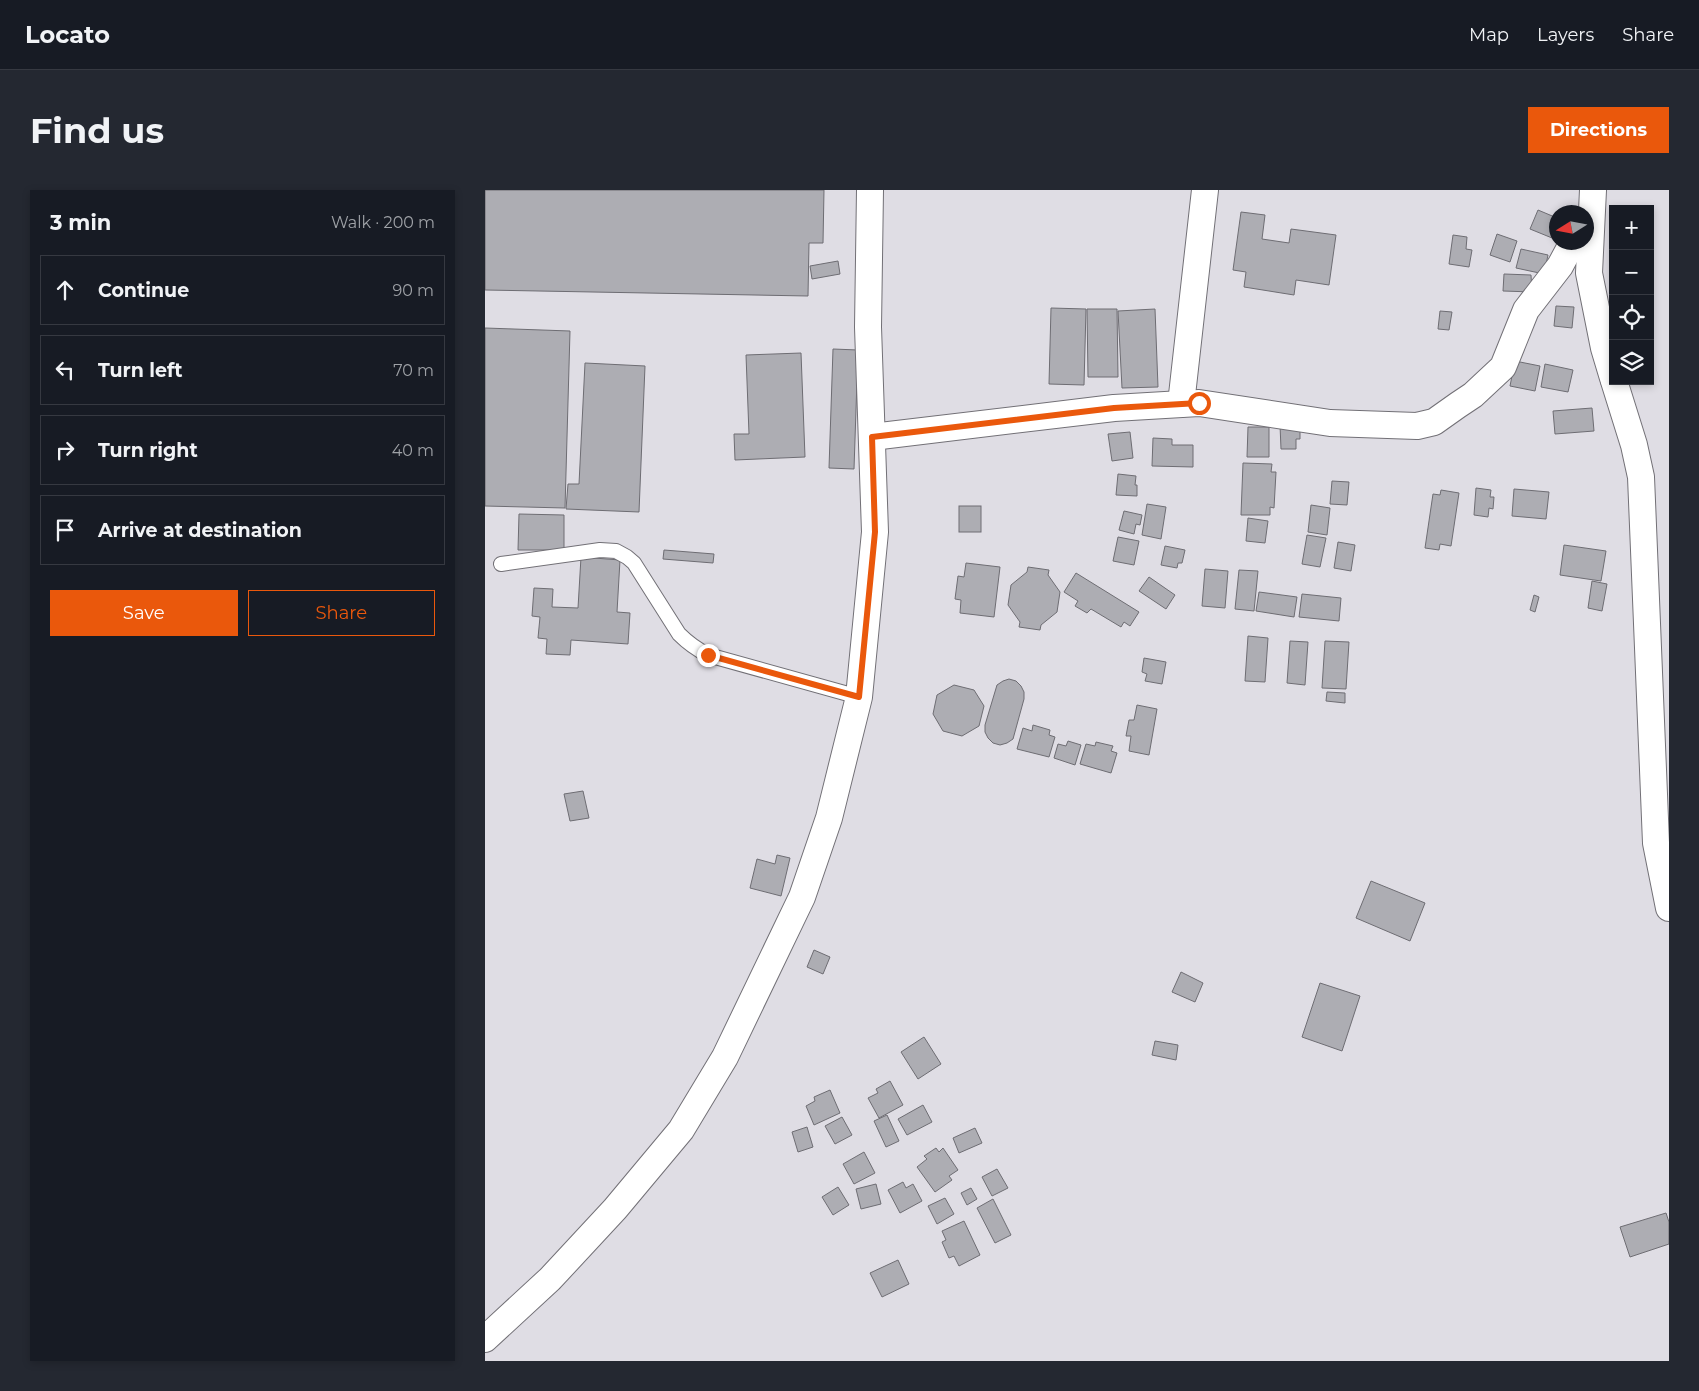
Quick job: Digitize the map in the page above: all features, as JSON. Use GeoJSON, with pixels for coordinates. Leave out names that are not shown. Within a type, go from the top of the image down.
{"type":"FeatureCollection","features":[{"type":"Feature","properties":{"kind":"street"},"geometry":{"type":"LineString","coordinates":[[485,1339],[551,1279],[615,1209],[681,1130],[725,1057],[803,897],[829,818],[859,697],[875,532],[868,327],[870,190]]}},
{"type":"Feature","properties":{"kind":"street"},"geometry":{"type":"LineString","coordinates":[[1181,404],[1205,190]]}},
{"type":"Feature","properties":{"kind":"street"},"geometry":{"type":"LineString","coordinates":[[872,437],[1114,408],[1199,403],[1330,423],[1417,426],[1434,422],[1473,395],[1503,368],[1526,310],[1560,266],[1569,250]]}},
{"type":"Feature","properties":{"kind":"street"},"geometry":{"type":"LineString","coordinates":[[1590,250],[1589,273],[1603,348],[1609,367]]}},
{"type":"Feature","properties":{"kind":"street"},"geometry":{"type":"LineString","coordinates":[[1615,385],[1634,445],[1641,477],[1656,843],[1669,908]]}},
{"type":"Feature","properties":{"kind":"lane"},"geometry":{"type":"LineString","coordinates":[[501,564],[583,551],[616,551],[634,563],[679,634],[697,650],[708,655],[859,697]]}},
{"type":"Feature","properties":{"kind":"building"},"geometry":{"type":"Polygon","coordinates":[[[485,190],[824,190],[823,243],[809,243],[808,296],[485,290],[485,190]]]}},
{"type":"Feature","properties":{"kind":"building"},"geometry":{"type":"Polygon","coordinates":[[[1538,210],[1549,215],[1549,237],[1530,229],[1538,210]]]}},
{"type":"Feature","properties":{"kind":"building"},"geometry":{"type":"Polygon","coordinates":[[[1241,212],[1265,215],[1262,239],[1289,243],[1291,229],[1336,235],[1329,285],[1296,280],[1294,295],[1244,287],[1246,272],[1233,270],[1241,212]]]}},
{"type":"Feature","properties":{"kind":"building"},"geometry":{"type":"Polygon","coordinates":[[[1497,234],[1517,241],[1510,262],[1490,255],[1497,234]]]}},
{"type":"Feature","properties":{"kind":"building"},"geometry":{"type":"Polygon","coordinates":[[[1453,235],[1467,237],[1466,249],[1472,250],[1469,267],[1449,264],[1453,235]]]}},
{"type":"Feature","properties":{"kind":"building"},"geometry":{"type":"Polygon","coordinates":[[[1521,249],[1548,255],[1544,274],[1516,268],[1521,249]]]}},
{"type":"Feature","properties":{"kind":"building"},"geometry":{"type":"Polygon","coordinates":[[[838,261],[840,274],[812,279],[810,266],[838,261]]]}},
{"type":"Feature","properties":{"kind":"building"},"geometry":{"type":"Polygon","coordinates":[[[1504,274],[1531,275],[1532,292],[1503,291],[1504,274]]]}},
{"type":"Feature","properties":{"kind":"building"},"geometry":{"type":"Polygon","coordinates":[[[1556,306],[1574,307],[1572,328],[1554,326],[1556,306]]]}},
{"type":"Feature","properties":{"kind":"building"},"geometry":{"type":"Polygon","coordinates":[[[1051,308],[1086,309],[1084,385],[1049,384],[1051,308]]]}},
{"type":"Feature","properties":{"kind":"building"},"geometry":{"type":"Polygon","coordinates":[[[1087,309],[1117,309],[1118,377],[1088,377],[1087,309]]]}},
{"type":"Feature","properties":{"kind":"building"},"geometry":{"type":"Polygon","coordinates":[[[1155,309],[1158,387],[1122,388],[1118,311],[1155,309]]]}},
{"type":"Feature","properties":{"kind":"building"},"geometry":{"type":"Polygon","coordinates":[[[1440,311],[1452,312],[1449,330],[1438,329],[1440,311]]]}},
{"type":"Feature","properties":{"kind":"building"},"geometry":{"type":"Polygon","coordinates":[[[485,328],[570,331],[565,508],[485,506],[485,328]]]}},
{"type":"Feature","properties":{"kind":"building"},"geometry":{"type":"Polygon","coordinates":[[[833,349],[858,350],[854,469],[829,468],[833,349]]]}},
{"type":"Feature","properties":{"kind":"building"},"geometry":{"type":"Polygon","coordinates":[[[801,353],[805,457],[735,460],[734,434],[749,434],[746,355],[801,353]]]}},
{"type":"Feature","properties":{"kind":"building"},"geometry":{"type":"Polygon","coordinates":[[[1515,361],[1540,366],[1535,391],[1510,386],[1515,361]]]}},
{"type":"Feature","properties":{"kind":"building"},"geometry":{"type":"Polygon","coordinates":[[[585,363],[645,366],[639,512],[566,509],[568,484],[579,484],[585,363]]]}},
{"type":"Feature","properties":{"kind":"building"},"geometry":{"type":"Polygon","coordinates":[[[1545,364],[1573,370],[1568,392],[1541,387],[1545,364]]]}},
{"type":"Feature","properties":{"kind":"building"},"geometry":{"type":"Polygon","coordinates":[[[1592,408],[1594,431],[1555,434],[1553,411],[1592,408]]]}},
{"type":"Feature","properties":{"kind":"building"},"geometry":{"type":"Polygon","coordinates":[[[1300,424],[1300,439],[1296,439],[1296,449],[1281,449],[1280,425],[1300,424]]]}},
{"type":"Feature","properties":{"kind":"building"},"geometry":{"type":"Polygon","coordinates":[[[1248,427],[1269,427],[1269,457],[1247,457],[1248,427]]]}},
{"type":"Feature","properties":{"kind":"building"},"geometry":{"type":"Polygon","coordinates":[[[1130,432],[1133,458],[1112,461],[1108,434],[1130,432]]]}},
{"type":"Feature","properties":{"kind":"building"},"geometry":{"type":"Polygon","coordinates":[[[1153,438],[1172,439],[1172,445],[1193,445],[1193,467],[1152,466],[1153,438]]]}},
{"type":"Feature","properties":{"kind":"building"},"geometry":{"type":"Polygon","coordinates":[[[1243,463],[1272,464],[1271,472],[1276,472],[1274,508],[1270,507],[1270,515],[1241,515],[1243,463]]]}},
{"type":"Feature","properties":{"kind":"building"},"geometry":{"type":"Polygon","coordinates":[[[1118,474],[1136,476],[1137,496],[1116,495],[1118,474]]]}},
{"type":"Feature","properties":{"kind":"building"},"geometry":{"type":"Polygon","coordinates":[[[1332,481],[1349,482],[1347,505],[1330,504],[1332,481]]]}},
{"type":"Feature","properties":{"kind":"building"},"geometry":{"type":"Polygon","coordinates":[[[1476,488],[1491,490],[1490,497],[1494,497],[1493,509],[1489,508],[1488,517],[1474,515],[1476,488]]]}},
{"type":"Feature","properties":{"kind":"building"},"geometry":{"type":"Polygon","coordinates":[[[1514,489],[1549,492],[1546,519],[1512,516],[1514,489]]]}},
{"type":"Feature","properties":{"kind":"building"},"geometry":{"type":"Polygon","coordinates":[[[1441,490],[1459,493],[1451,546],[1440,544],[1439,550],[1425,548],[1433,494],[1440,495],[1441,490]]]}},
{"type":"Feature","properties":{"kind":"building"},"geometry":{"type":"Polygon","coordinates":[[[1147,504],[1166,507],[1161,539],[1142,535],[1147,504]]]}},
{"type":"Feature","properties":{"kind":"building"},"geometry":{"type":"Polygon","coordinates":[[[1311,505],[1330,508],[1327,535],[1308,532],[1311,505]]]}},
{"type":"Feature","properties":{"kind":"building"},"geometry":{"type":"Polygon","coordinates":[[[959,506],[981,506],[981,532],[959,532],[959,506]]]}},
{"type":"Feature","properties":{"kind":"building"},"geometry":{"type":"Polygon","coordinates":[[[1124,511],[1142,515],[1140,525],[1136,524],[1134,534],[1119,530],[1124,511]]]}},
{"type":"Feature","properties":{"kind":"building"},"geometry":{"type":"Polygon","coordinates":[[[519,514],[564,515],[564,550],[518,550],[519,514]]]}},
{"type":"Feature","properties":{"kind":"building"},"geometry":{"type":"Polygon","coordinates":[[[1248,518],[1268,521],[1265,543],[1246,541],[1248,518]]]}},
{"type":"Feature","properties":{"kind":"building"},"geometry":{"type":"Polygon","coordinates":[[[1307,535],[1326,538],[1320,567],[1302,564],[1307,535]]]}},
{"type":"Feature","properties":{"kind":"building"},"geometry":{"type":"Polygon","coordinates":[[[1118,537],[1139,541],[1134,565],[1113,561],[1118,537]]]}},
{"type":"Feature","properties":{"kind":"building"},"geometry":{"type":"Polygon","coordinates":[[[1338,542],[1355,545],[1351,571],[1334,568],[1338,542]]]}},
{"type":"Feature","properties":{"kind":"building"},"geometry":{"type":"Polygon","coordinates":[[[1564,545],[1606,551],[1601,581],[1560,575],[1564,545]]]}},
{"type":"Feature","properties":{"kind":"building"},"geometry":{"type":"Polygon","coordinates":[[[1165,546],[1185,550],[1182,563],[1178,563],[1177,568],[1161,565],[1165,546]]]}},
{"type":"Feature","properties":{"kind":"building"},"geometry":{"type":"Polygon","coordinates":[[[664,550],[714,554],[713,563],[663,559],[664,550]]]}},
{"type":"Feature","properties":{"kind":"building"},"geometry":{"type":"Polygon","coordinates":[[[581,557],[620,560],[617,612],[630,613],[628,644],[571,640],[570,655],[546,654],[547,639],[538,638],[540,617],[532,616],[534,588],[553,589],[552,607],[578,608],[581,557]]]}},
{"type":"Feature","properties":{"kind":"building"},"geometry":{"type":"Polygon","coordinates":[[[966,563],[1000,567],[994,617],[960,613],[961,600],[955,599],[958,576],[964,577],[966,563]]]}},
{"type":"Feature","properties":{"kind":"building"},"geometry":{"type":"Polygon","coordinates":[[[1028,567],[1049,570],[1048,575],[1060,592],[1057,612],[1041,625],[1040,630],[1019,627],[1020,622],[1008,605],[1011,585],[1027,572],[1028,567]]]}},
{"type":"Feature","properties":{"kind":"building"},"geometry":{"type":"Polygon","coordinates":[[[1205,569],[1228,571],[1225,608],[1202,606],[1205,569]]]}},
{"type":"Feature","properties":{"kind":"building"},"geometry":{"type":"Polygon","coordinates":[[[1239,570],[1258,571],[1254,611],[1235,609],[1239,570]]]}},
{"type":"Feature","properties":{"kind":"building"},"geometry":{"type":"Polygon","coordinates":[[[1076,573],[1139,612],[1130,626],[1124,622],[1121,627],[1091,609],[1087,613],[1075,606],[1078,601],[1064,592],[1076,573]]]}},
{"type":"Feature","properties":{"kind":"building"},"geometry":{"type":"Polygon","coordinates":[[[1149,577],[1175,595],[1166,609],[1139,591],[1149,577]]]}},
{"type":"Feature","properties":{"kind":"building"},"geometry":{"type":"Polygon","coordinates":[[[1592,581],[1607,584],[1602,611],[1588,608],[1592,581]]]}},
{"type":"Feature","properties":{"kind":"building"},"geometry":{"type":"Polygon","coordinates":[[[1259,592],[1297,597],[1294,617],[1256,611],[1259,592]]]}},
{"type":"Feature","properties":{"kind":"building"},"geometry":{"type":"Polygon","coordinates":[[[1302,594],[1341,598],[1339,621],[1299,617],[1302,594]]]}},
{"type":"Feature","properties":{"kind":"building"},"geometry":{"type":"Polygon","coordinates":[[[1534,595],[1539,597],[1535,612],[1530,610],[1534,595]]]}},
{"type":"Feature","properties":{"kind":"building"},"geometry":{"type":"Polygon","coordinates":[[[1248,636],[1268,638],[1265,682],[1245,681],[1248,636]]]}},
{"type":"Feature","properties":{"kind":"building"},"geometry":{"type":"Polygon","coordinates":[[[1290,641],[1308,642],[1305,685],[1287,683],[1290,641]]]}},
{"type":"Feature","properties":{"kind":"building"},"geometry":{"type":"Polygon","coordinates":[[[1325,641],[1349,642],[1346,689],[1322,688],[1325,641]]]}},
{"type":"Feature","properties":{"kind":"building"},"geometry":{"type":"Polygon","coordinates":[[[1144,658],[1166,662],[1162,684],[1145,681],[1147,674],[1142,672],[1144,658]]]}},
{"type":"Feature","properties":{"kind":"building"},"geometry":{"type":"Polygon","coordinates":[[[1009,679],[1016,681],[1021,686],[1024,692],[1024,699],[1013,739],[1000,745],[993,743],[988,738],[985,732],[985,725],[997,685],[1009,679]]]}},
{"type":"Feature","properties":{"kind":"building"},"geometry":{"type":"Polygon","coordinates":[[[954,685],[974,690],[984,706],[979,726],[962,736],[943,731],[933,714],[937,695],[954,685]]]}},
{"type":"Feature","properties":{"kind":"building"},"geometry":{"type":"Polygon","coordinates":[[[1327,692],[1345,693],[1345,703],[1326,701],[1327,692]]]}},
{"type":"Feature","properties":{"kind":"building"},"geometry":{"type":"Polygon","coordinates":[[[1137,705],[1157,709],[1149,755],[1129,751],[1131,736],[1126,736],[1129,720],[1134,720],[1137,705]]]}},
{"type":"Feature","properties":{"kind":"building"},"geometry":{"type":"Polygon","coordinates":[[[1033,725],[1050,730],[1049,735],[1055,737],[1049,757],[1017,749],[1023,728],[1032,731],[1033,725]]]}},
{"type":"Feature","properties":{"kind":"building"},"geometry":{"type":"Polygon","coordinates":[[[1068,741],[1081,745],[1075,765],[1054,758],[1058,744],[1066,746],[1068,741]]]}},
{"type":"Feature","properties":{"kind":"building"},"geometry":{"type":"Polygon","coordinates":[[[1096,742],[1113,746],[1111,751],[1117,753],[1111,773],[1080,764],[1086,744],[1095,746],[1096,742]]]}},
{"type":"Feature","properties":{"kind":"building"},"geometry":{"type":"Polygon","coordinates":[[[583,791],[589,818],[570,821],[564,794],[583,791]]]}},
{"type":"Feature","properties":{"kind":"building"},"geometry":{"type":"Polygon","coordinates":[[[777,855],[790,858],[781,896],[750,888],[757,859],[775,864],[777,855]]]}},
{"type":"Feature","properties":{"kind":"building"},"geometry":{"type":"Polygon","coordinates":[[[1371,881],[1425,903],[1410,941],[1356,918],[1371,881]]]}},
{"type":"Feature","properties":{"kind":"building"},"geometry":{"type":"Polygon","coordinates":[[[814,950],[830,957],[823,974],[807,967],[814,950]]]}},
{"type":"Feature","properties":{"kind":"building"},"geometry":{"type":"Polygon","coordinates":[[[1181,972],[1203,983],[1195,1002],[1172,992],[1181,972]]]}},
{"type":"Feature","properties":{"kind":"building"},"geometry":{"type":"Polygon","coordinates":[[[1320,983],[1360,996],[1342,1051],[1302,1037],[1320,983]]]}},
{"type":"Feature","properties":{"kind":"building"},"geometry":{"type":"Polygon","coordinates":[[[924,1037],[941,1064],[918,1079],[901,1052],[924,1037]]]}},
{"type":"Feature","properties":{"kind":"building"},"geometry":{"type":"Polygon","coordinates":[[[1155,1041],[1178,1045],[1176,1060],[1152,1055],[1155,1041]]]}},
{"type":"Feature","properties":{"kind":"building"},"geometry":{"type":"Polygon","coordinates":[[[890,1081],[903,1105],[879,1118],[868,1098],[878,1093],[876,1089],[890,1081]]]}},
{"type":"Feature","properties":{"kind":"building"},"geometry":{"type":"Polygon","coordinates":[[[830,1090],[840,1113],[814,1125],[806,1106],[815,1101],[814,1097],[830,1090]]]}},
{"type":"Feature","properties":{"kind":"building"},"geometry":{"type":"Polygon","coordinates":[[[923,1105],[932,1122],[907,1135],[898,1119],[923,1105]]]}},
{"type":"Feature","properties":{"kind":"building"},"geometry":{"type":"Polygon","coordinates":[[[887,1115],[899,1141],[886,1147],[874,1121],[887,1115]]]}},
{"type":"Feature","properties":{"kind":"building"},"geometry":{"type":"Polygon","coordinates":[[[842,1117],[852,1135],[835,1144],[825,1126],[842,1117]]]}},
{"type":"Feature","properties":{"kind":"building"},"geometry":{"type":"Polygon","coordinates":[[[807,1127],[813,1147],[798,1152],[792,1132],[807,1127]]]}},
{"type":"Feature","properties":{"kind":"building"},"geometry":{"type":"Polygon","coordinates":[[[975,1128],[982,1143],[959,1153],[953,1138],[975,1128]]]}},
{"type":"Feature","properties":{"kind":"building"},"geometry":{"type":"Polygon","coordinates":[[[936,1148],[939,1152],[943,1148],[958,1170],[949,1176],[952,1180],[935,1192],[917,1167],[927,1159],[924,1156],[936,1148]]]}},
{"type":"Feature","properties":{"kind":"building"},"geometry":{"type":"Polygon","coordinates":[[[864,1152],[875,1173],[854,1184],[843,1164],[864,1152]]]}},
{"type":"Feature","properties":{"kind":"building"},"geometry":{"type":"Polygon","coordinates":[[[997,1169],[1008,1188],[992,1196],[982,1177],[997,1169]]]}},
{"type":"Feature","properties":{"kind":"building"},"geometry":{"type":"Polygon","coordinates":[[[903,1182],[906,1188],[913,1184],[922,1201],[900,1213],[888,1190],[903,1182]]]}},
{"type":"Feature","properties":{"kind":"building"},"geometry":{"type":"Polygon","coordinates":[[[876,1184],[881,1204],[861,1209],[856,1189],[876,1184]]]}},
{"type":"Feature","properties":{"kind":"building"},"geometry":{"type":"Polygon","coordinates":[[[838,1187],[849,1205],[833,1215],[822,1197],[838,1187]]]}},
{"type":"Feature","properties":{"kind":"building"},"geometry":{"type":"Polygon","coordinates":[[[971,1188],[977,1199],[967,1205],[961,1193],[971,1188]]]}},
{"type":"Feature","properties":{"kind":"building"},"geometry":{"type":"Polygon","coordinates":[[[945,1198],[954,1214],[937,1224],[928,1206],[945,1198]]]}},
{"type":"Feature","properties":{"kind":"building"},"geometry":{"type":"Polygon","coordinates":[[[993,1199],[1011,1235],[995,1243],[977,1208],[993,1199]]]}},
{"type":"Feature","properties":{"kind":"building"},"geometry":{"type":"Polygon","coordinates":[[[1666,1213],[1669,1222],[1669,1244],[1630,1257],[1620,1227],[1666,1213]]]}},
{"type":"Feature","properties":{"kind":"building"},"geometry":{"type":"Polygon","coordinates":[[[964,1221],[980,1255],[959,1266],[954,1256],[949,1258],[942,1242],[946,1240],[942,1231],[964,1221]]]}},
{"type":"Feature","properties":{"kind":"building"},"geometry":{"type":"Polygon","coordinates":[[[898,1260],[909,1284],[882,1297],[870,1273],[898,1260]]]}},
{"type":"Feature","properties":{"kind":"route"},"geometry":{"type":"LineString","coordinates":[[708,655],[859,697],[875,532],[872,437],[1114,408],[1199,403]]}}]}
